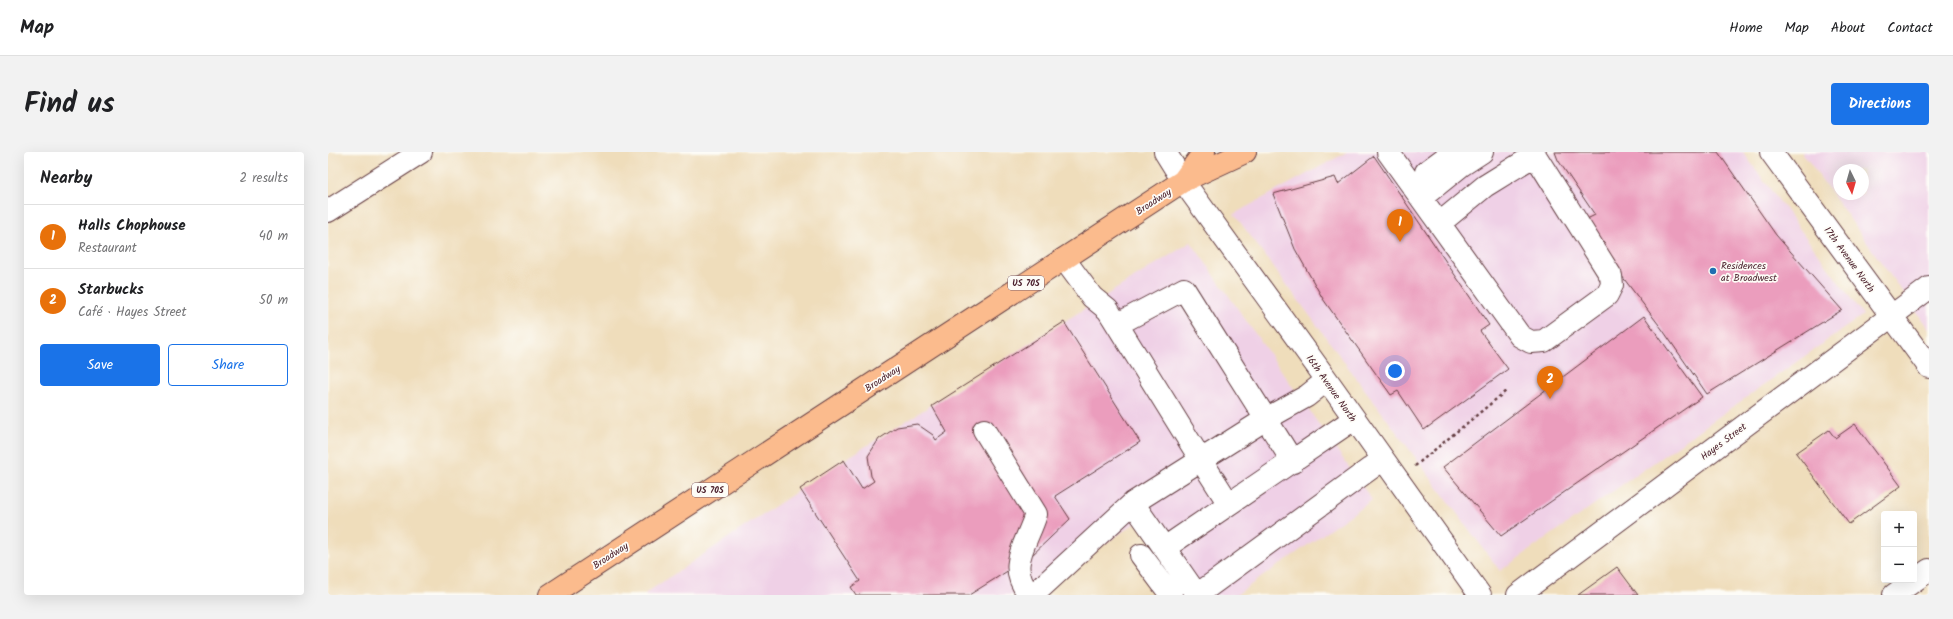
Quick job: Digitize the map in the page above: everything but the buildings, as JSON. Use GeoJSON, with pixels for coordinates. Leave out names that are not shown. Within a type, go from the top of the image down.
{"type":"FeatureCollection","features":[{"type":"Feature","properties":{"kind":"main road","name":"Broadway"},"geometry":{"type":"LineString","coordinates":[[550,595],[1183,181],[1204,152]]}},
{"type":"Feature","properties":{"kind":"main road","name":"US 70S"},"geometry":{"type":"LineString","coordinates":[[1183,181],[1245,152]]}},
{"type":"Feature","properties":{"kind":"street"},"geometry":{"type":"LineString","coordinates":[[328,211],[422,152]]}},
{"type":"Feature","properties":{"kind":"street","name":"16th Avenue North"},"geometry":{"type":"LineString","coordinates":[[1165,152],[1183,181],[1480,595]]}},
{"type":"Feature","properties":{"kind":"street"},"geometry":{"type":"LineString","coordinates":[[1388,152],[1520,336],[1531,342],[1544,341],[1607,295],[1612,286],[1611,276],[1534,153],[1485,186],[1440,223]]}},
{"type":"Feature","properties":{"kind":"street"},"geometry":{"type":"LineString","coordinates":[[1426,172],[1453,152]]}},
{"type":"Feature","properties":{"kind":"street"},"geometry":{"type":"LineString","coordinates":[[1421,198],[1462,165],[1482,152]]}},
{"type":"Feature","properties":{"kind":"street","name":"17th Avenue North"},"geometry":{"type":"LineString","coordinates":[[1771,152],[1929,367]]}},
{"type":"Feature","properties":{"kind":"street"},"geometry":{"type":"LineString","coordinates":[[1064,259],[1092,297],[1108,310],[1118,324],[1201,460],[1230,504]]}},
{"type":"Feature","properties":{"kind":"street","name":"Hayes Street"},"geometry":{"type":"LineString","coordinates":[[1518,595],[1929,288]]}},
{"type":"Feature","properties":{"kind":"street"},"geometry":{"type":"LineString","coordinates":[[1118,324],[1184,289],[1293,462]]}},
{"type":"Feature","properties":{"kind":"street"},"geometry":{"type":"LineString","coordinates":[[984,430],[1036,514],[1030,533],[1020,550],[1018,569],[1028,592],[1133,503],[1266,419],[1307,396],[1327,380]]}},
{"type":"Feature","properties":{"kind":"street"},"geometry":{"type":"LineString","coordinates":[[1166,547],[1354,420]]}},
{"type":"Feature","properties":{"kind":"street"},"geometry":{"type":"LineString","coordinates":[[1133,503],[1166,547],[1197,595],[1382,460]]}},
{"type":"Feature","properties":{"kind":"street"},"geometry":{"type":"LineString","coordinates":[[1141,555],[1170,595]]}},
{"type":"Feature","properties":{"kind":"street"},"geometry":{"type":"LineString","coordinates":[[1903,593],[1929,570]]}},
{"type":"Feature","properties":{"kind":"path"},"geometry":{"type":"LineString","coordinates":[[1411,469],[1506,391]]}},
{"type":"Feature","properties":{"kind":"shaded area"},"geometry":{"type":"Polygon","coordinates":[[[1347,152],[1743,152],[1863,315],[1500,571],[1234,214],[1347,152]]]}},
{"type":"Feature","properties":{"kind":"shaded area"},"geometry":{"type":"Polygon","coordinates":[[[1802,152],[1929,152],[1929,330],[1836,200],[1869,200],[1869,164],[1833,164],[1833,195],[1802,152]]]}},
{"type":"Feature","properties":{"kind":"shaded area"},"geometry":{"type":"Polygon","coordinates":[[[1191,242],[1372,500],[1236,595],[1192,595],[1138,521],[1031,595],[643,595],[844,460],[1191,242]]]}},
{"type":"Feature","properties":{"kind":"place","name":"Halls Chophouse"},"geometry":{"type":"Point","coordinates":[1400,242]}},
{"type":"Feature","properties":{"kind":"place","name":"Residences at Broadwest"},"geometry":{"type":"Point","coordinates":[1713,271]}},
{"type":"Feature","properties":{"kind":"place","name":"Starbucks"},"geometry":{"type":"Point","coordinates":[1550,399]}}]}
